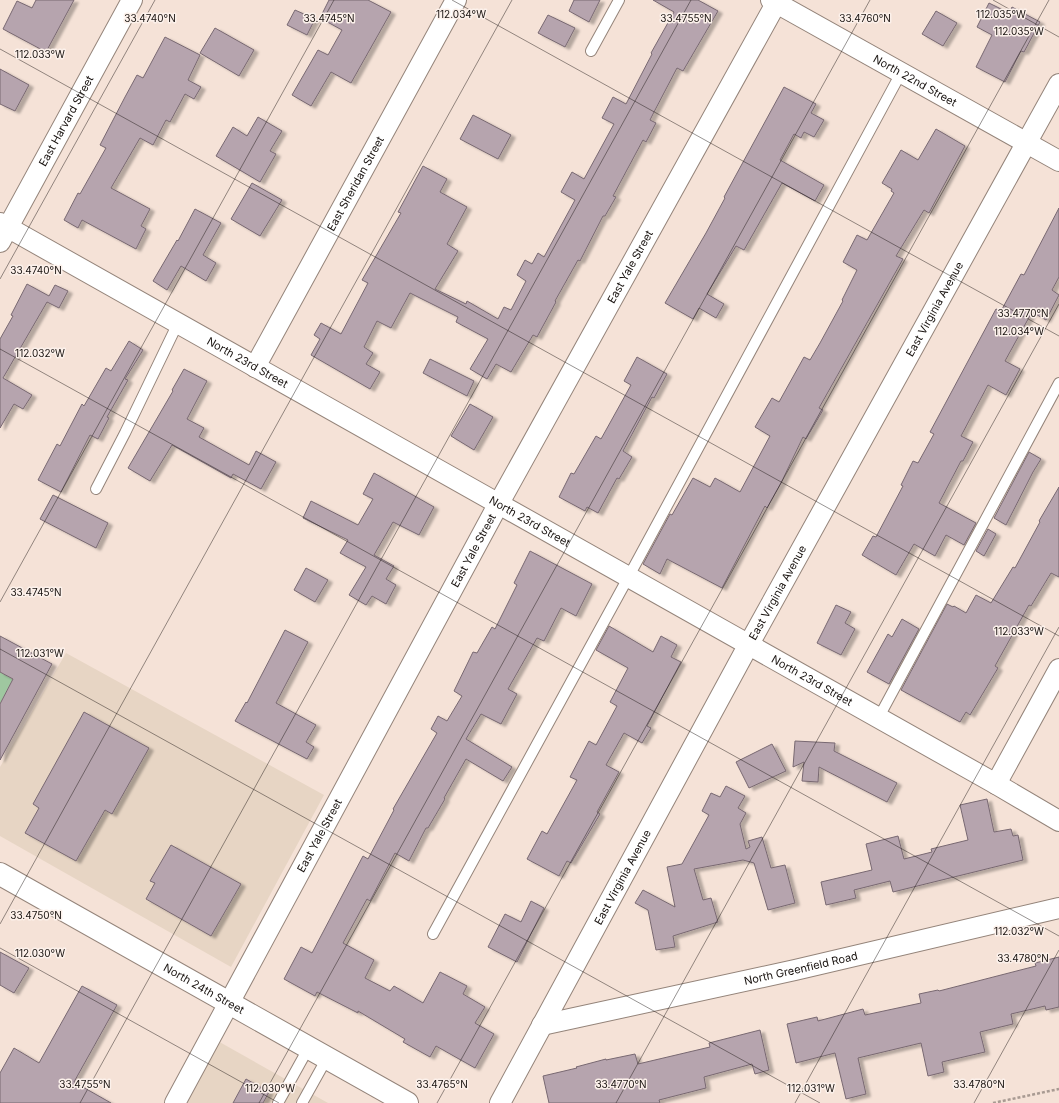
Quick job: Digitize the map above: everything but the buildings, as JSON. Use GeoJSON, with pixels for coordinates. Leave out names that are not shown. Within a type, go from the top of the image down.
{"type":"FeatureCollection","features":[{"type":"Feature","properties":{"kind":"main road","name":"North 24th Street"},"geometry":{"type":"LineString","coordinates":[[0,874],[408,1103]]}},
{"type":"Feature","properties":{"kind":"street","name":"East Harvard Street"},"geometry":{"type":"LineString","coordinates":[[3,231],[132,0]]}},
{"type":"Feature","properties":{"kind":"street","name":"East Sheridan Street"},"geometry":{"type":"LineString","coordinates":[[255,367],[456,0]]}},
{"type":"Feature","properties":{"kind":"street","name":"North 22nd Street"},"geometry":{"type":"LineString","coordinates":[[775,1],[1059,161]]}},
{"type":"Feature","properties":{"kind":"street","name":"East Yale Street"},"geometry":{"type":"LineString","coordinates":[[175,1103],[499,504],[775,1]]}},
{"type":"Feature","properties":{"kind":"street","name":"East Virginia Avenue"},"geometry":{"type":"LineString","coordinates":[[500,1103],[749,644],[1059,84]]}},
{"type":"Feature","properties":{"kind":"street","name":"North 23rd Street"},"geometry":{"type":"LineString","coordinates":[[3,231],[178,323],[879,717],[1059,821]]}},
{"type":"Feature","properties":{"kind":"street"},"geometry":{"type":"LineString","coordinates":[[996,784],[1059,669]]}},
{"type":"Feature","properties":{"kind":"street","name":"North Greenfield Road"},"geometry":{"type":"LineString","coordinates":[[542,1025],[795,970],[1059,908]]}},
{"type":"Feature","properties":{"kind":"lane"},"geometry":{"type":"LineString","coordinates":[[591,51],[619,0]]}},
{"type":"Feature","properties":{"kind":"lane"},"geometry":{"type":"LineString","coordinates":[[433,934],[629,576],[901,73]]}},
{"type":"Feature","properties":{"kind":"lane"},"geometry":{"type":"LineString","coordinates":[[96,488],[178,323]]}},
{"type":"Feature","properties":{"kind":"lane"},"geometry":{"type":"LineString","coordinates":[[879,717],[1059,384]]}},
{"type":"Feature","properties":{"kind":"lane"},"geometry":{"type":"LineString","coordinates":[[278,1103],[318,1052]]}},
{"type":"Feature","properties":{"kind":"lane"},"geometry":{"type":"LineString","coordinates":[[302,1103],[318,1052]]}},
{"type":"Feature","properties":{"kind":"path"},"geometry":{"type":"LineString","coordinates":[[993,1103],[1059,1089]]}},
{"type":"Feature","properties":{"kind":"shaded area"},"geometry":{"type":"Polygon","coordinates":[[[66,653],[324,795],[231,967],[0,836],[0,767],[66,653]]]}},
{"type":"Feature","properties":{"kind":"shaded area"},"geometry":{"type":"Polygon","coordinates":[[[216,1040],[328,1103],[181,1103],[216,1040]]]}},
{"type":"Feature","properties":{"kind":"green space"},"geometry":{"type":"Polygon","coordinates":[[[0,672],[13,679],[0,704],[0,672]]]}}]}
